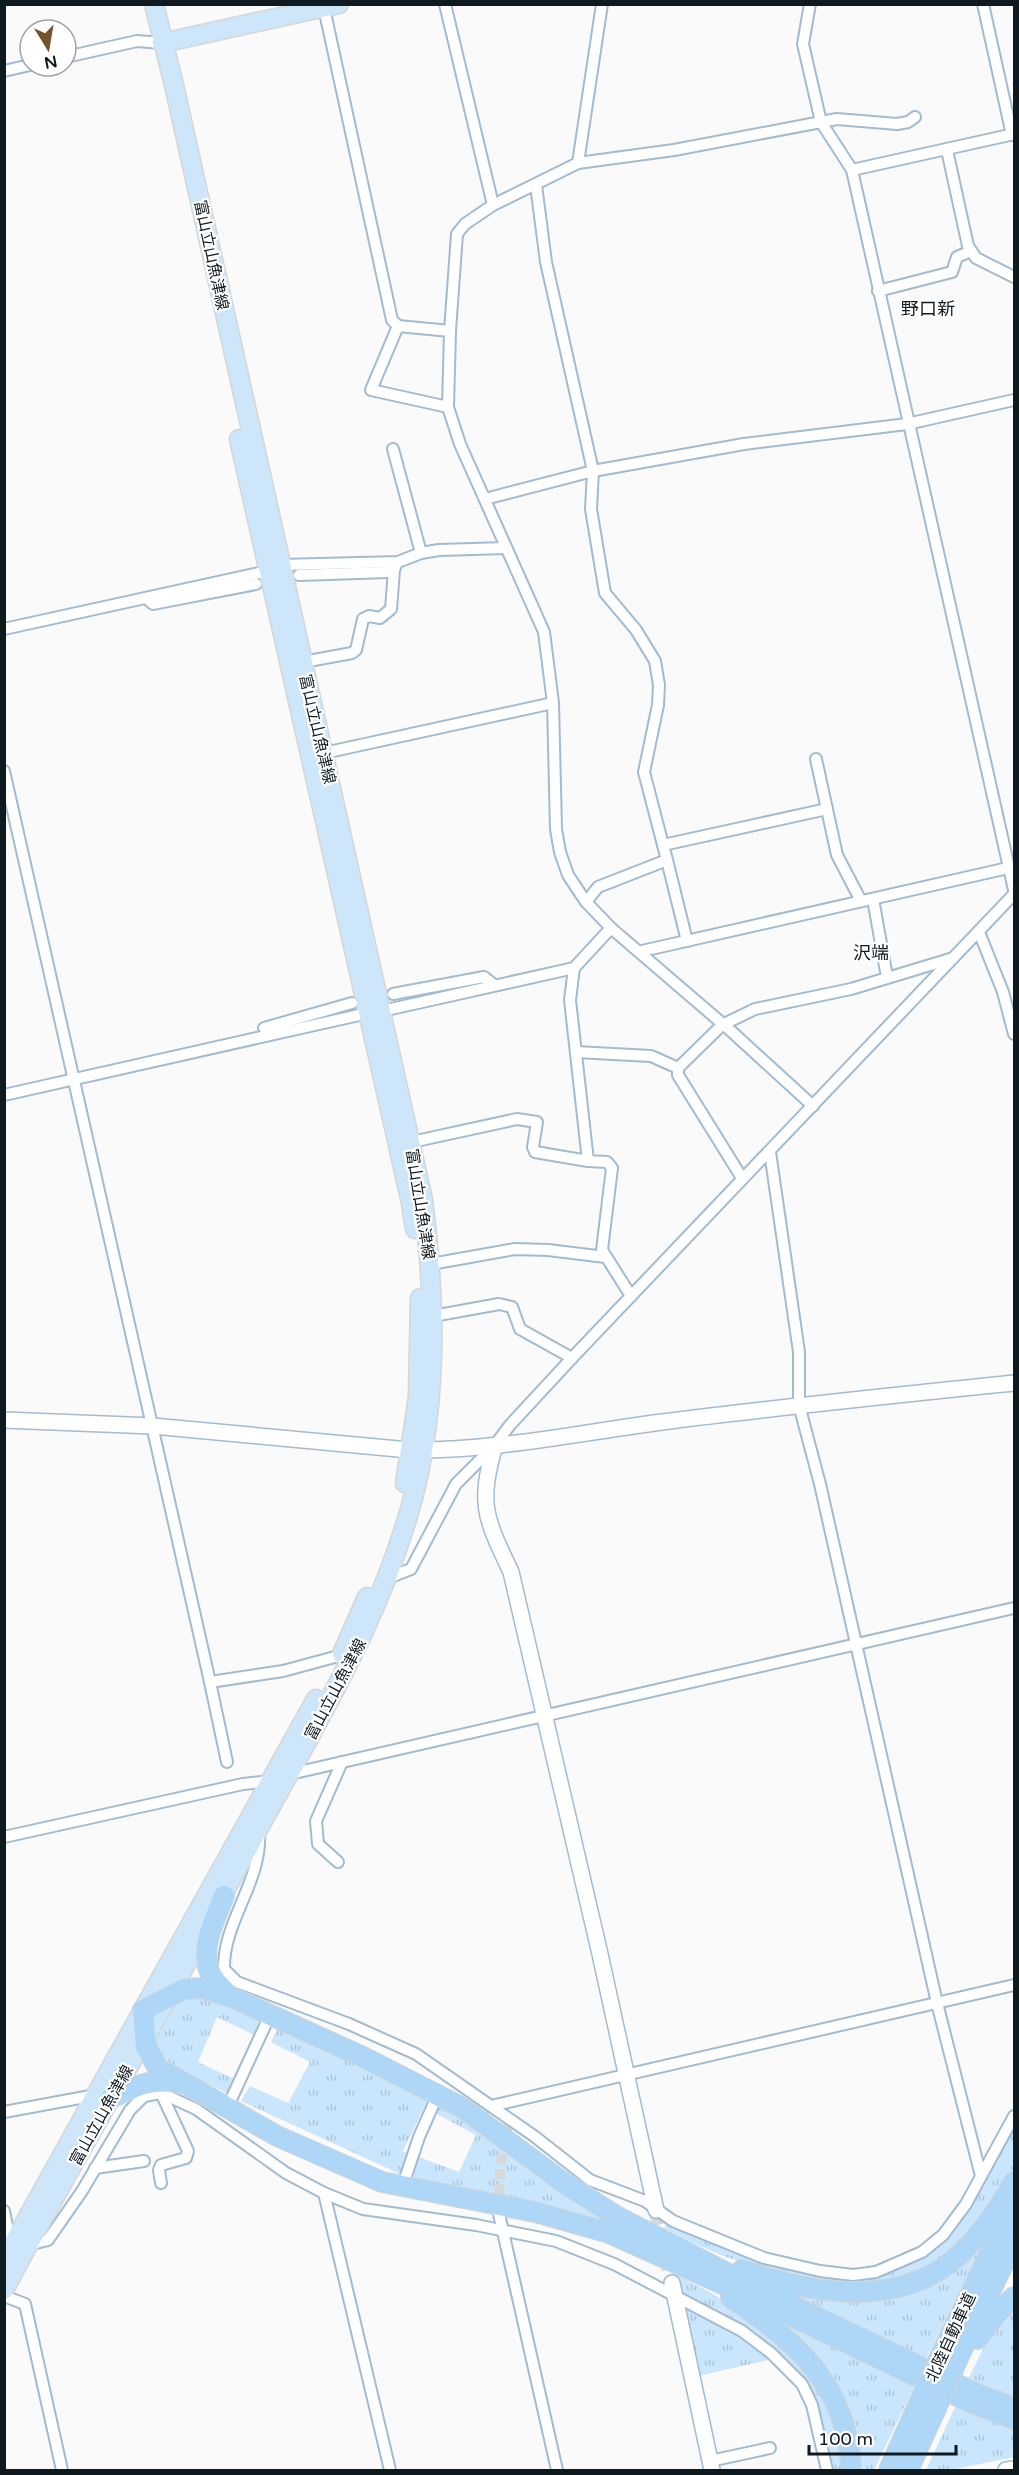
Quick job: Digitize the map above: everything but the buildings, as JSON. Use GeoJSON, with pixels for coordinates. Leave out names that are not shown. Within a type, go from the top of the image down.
{"type":"FeatureCollection","features":[{"type":"Feature","properties":{"kind":"highway"},"geometry":{"type":"LineString","coordinates":[[224,1896],[207,1944],[206,1959],[212,1978],[231,1997]]}},
{"type":"Feature","properties":{"kind":"highway"},"geometry":{"type":"LineString","coordinates":[[1014,2408],[977,2394],[674,2246],[587,2198],[485,2122],[438,2094],[231,1997],[193,1987],[143,2010],[145,2037],[152,2061],[165,2074],[228,2106],[277,2136],[359,2173],[402,2188],[561,2218],[609,2233],[756,2299],[970,2402],[1014,2419]]}},
{"type":"Feature","properties":{"kind":"highway"},"geometry":{"type":"LineString","coordinates":[[104,2096],[154,2080],[183,2084]]}},
{"type":"Feature","properties":{"kind":"highway"},"geometry":{"type":"LineString","coordinates":[[674,2246],[752,2273],[803,2287],[845,2292],[885,2291],[925,2278],[958,2256],[992,2218],[1014,2182]]}},
{"type":"Feature","properties":{"kind":"highway","name":"北陸自動車道"},"geometry":{"type":"LineString","coordinates":[[956,2355],[1014,2204]]}},
{"type":"Feature","properties":{"kind":"highway","name":"北陸自動車道"},"geometry":{"type":"LineString","coordinates":[[908,2470],[930,2411],[956,2355],[1014,2242]]}},
{"type":"Feature","properties":{"kind":"highway"},"geometry":{"type":"LineString","coordinates":[[656,2255],[746,2307],[785,2337],[815,2368],[827,2385],[843,2421],[851,2470]]}},
{"type":"Feature","properties":{"kind":"highway"},"geometry":{"type":"LineString","coordinates":[[956,2355],[1014,2297]]}},
{"type":"Feature","properties":{"kind":"highway"},"geometry":{"type":"LineString","coordinates":[[913,2470],[930,2411]]}},
{"type":"Feature","properties":{"kind":"highway","name":"北陸自動車道"},"geometry":{"type":"LineString","coordinates":[[889,2470],[930,2411]]}},
{"type":"Feature","properties":{"kind":"main road","name":"富山立山魚津線"},"geometry":{"type":"LineString","coordinates":[[4,2290],[15,2250],[104,2096],[145,2037],[168,1997],[290,1774],[388,1578],[406,1522],[416,1450],[419,1263],[404,1143],[375,1012],[268,573],[174,85],[154,4]]}},
{"type":"Feature","properties":{"kind":"main road"},"geometry":{"type":"LineString","coordinates":[[162,43],[332,6]]}},
{"type":"Feature","properties":{"kind":"main road","name":"富山立山魚津線"},"geometry":{"type":"LineString","coordinates":[[268,573],[303,662],[324,753],[375,1012]]}},
{"type":"Feature","properties":{"kind":"main road","name":"富山立山魚津線"},"geometry":{"type":"LineString","coordinates":[[104,2096],[143,2010],[271,1781],[348,1654],[394,1522],[416,1450],[431,1388],[433,1316],[431,1264],[423,1200],[404,1143]]}},
{"type":"Feature","properties":{"kind":"street"},"geometry":{"type":"LineString","coordinates":[[446,4],[493,206]]}},
{"type":"Feature","properties":{"kind":"street"},"geometry":{"type":"LineString","coordinates":[[578,163],[602,4]]}},
{"type":"Feature","properties":{"kind":"street"},"geometry":{"type":"LineString","coordinates":[[810,4],[803,44],[821,122],[852,170],[907,424],[1014,890]]}},
{"type":"Feature","properties":{"kind":"street"},"geometry":{"type":"LineString","coordinates":[[852,170],[1013,135],[983,4]]}},
{"type":"Feature","properties":{"kind":"street"},"geometry":{"type":"LineString","coordinates":[[332,6],[392,320],[399,326],[450,331]]}},
{"type":"Feature","properties":{"kind":"street"},"geometry":{"type":"LineString","coordinates":[[78,54],[137,41],[162,43]]}},
{"type":"Feature","properties":{"kind":"street"},"geometry":{"type":"LineString","coordinates":[[813,1106],[642,951],[611,928],[586,902],[568,874],[560,852],[556,829],[553,703],[544,632],[460,444],[448,407],[450,331],[457,234],[465,224],[493,206],[578,163],[674,150],[837,119],[897,124],[908,122],[915,117]]}},
{"type":"Feature","properties":{"kind":"street"},"geometry":{"type":"LineString","coordinates":[[947,150],[968,246],[976,258],[1014,277]]}},
{"type":"Feature","properties":{"kind":"street"},"geometry":{"type":"LineString","coordinates":[[536,185],[546,262],[593,471],[591,509],[605,593],[636,630],[655,661],[659,685],[658,705],[644,772],[687,941]]}},
{"type":"Feature","properties":{"kind":"street"},"geometry":{"type":"LineString","coordinates":[[878,291],[952,272],[957,256],[971,251]]}},
{"type":"Feature","properties":{"kind":"street"},"geometry":{"type":"LineString","coordinates":[[399,326],[371,390],[448,407]]}},
{"type":"Feature","properties":{"kind":"street"},"geometry":{"type":"LineString","coordinates":[[485,499],[593,471],[744,444],[907,424],[1014,400]]}},
{"type":"Feature","properties":{"kind":"street"},"geometry":{"type":"LineString","coordinates":[[393,449],[421,553]]}},
{"type":"Feature","properties":{"kind":"street"},"geometry":{"type":"LineString","coordinates":[[299,575],[396,566],[421,553],[506,548]]}},
{"type":"Feature","properties":{"kind":"street"},"geometry":{"type":"LineString","coordinates":[[4,629],[268,573],[396,566]]}},
{"type":"Feature","properties":{"kind":"street"},"geometry":{"type":"LineString","coordinates":[[303,662],[352,653],[356,650],[363,618],[369,616],[380,618],[391,609],[396,566]]}},
{"type":"Feature","properties":{"kind":"street"},"geometry":{"type":"LineString","coordinates":[[146,598],[153,604],[268,573]]}},
{"type":"Feature","properties":{"kind":"street"},"geometry":{"type":"LineString","coordinates":[[324,753],[553,703]]}},
{"type":"Feature","properties":{"kind":"street"},"geometry":{"type":"LineString","coordinates":[[816,759],[837,855],[861,901]]}},
{"type":"Feature","properties":{"kind":"street"},"geometry":{"type":"LineString","coordinates":[[4,771],[227,1762]]}},
{"type":"Feature","properties":{"kind":"street"},"geometry":{"type":"LineString","coordinates":[[663,845],[827,809]]}},
{"type":"Feature","properties":{"kind":"street"},"geometry":{"type":"LineString","coordinates":[[586,902],[598,887],[667,860]]}},
{"type":"Feature","properties":{"kind":"street"},"geometry":{"type":"LineString","coordinates":[[642,951],[1008,868]]}},
{"type":"Feature","properties":{"kind":"street"},"geometry":{"type":"LineString","coordinates":[[388,1578],[411,1569],[456,1484],[495,1445],[510,1425],[742,1178],[770,1152],[950,959],[1014,894]]}},
{"type":"Feature","properties":{"kind":"street"},"geometry":{"type":"LineString","coordinates":[[873,899],[887,977]]}},
{"type":"Feature","properties":{"kind":"street"},"geometry":{"type":"LineString","coordinates":[[4,1095],[255,1036],[574,968],[611,928]]}},
{"type":"Feature","properties":{"kind":"street"},"geometry":{"type":"LineString","coordinates":[[979,932],[1003,993],[1014,1034]]}},
{"type":"Feature","properties":{"kind":"street"},"geometry":{"type":"LineString","coordinates":[[742,1178],[678,1076],[678,1068],[722,1024],[755,1009],[851,989],[950,959]]}},
{"type":"Feature","properties":{"kind":"street"},"geometry":{"type":"LineString","coordinates":[[574,968],[570,1000],[588,1161]]}},
{"type":"Feature","properties":{"kind":"street"},"geometry":{"type":"LineString","coordinates":[[393,994],[484,977],[494,985]]}},
{"type":"Feature","properties":{"kind":"street"},"geometry":{"type":"LineString","coordinates":[[255,1036],[264,1028],[352,1003]]}},
{"type":"Feature","properties":{"kind":"street"},"geometry":{"type":"LineString","coordinates":[[576,1052],[651,1056],[678,1068]]}},
{"type":"Feature","properties":{"kind":"street"},"geometry":{"type":"LineString","coordinates":[[404,1143],[517,1119],[537,1122],[532,1147],[535,1152],[606,1162],[612,1168],[602,1250],[631,1296]]}},
{"type":"Feature","properties":{"kind":"street"},"geometry":{"type":"LineString","coordinates":[[770,1152],[799,1352],[799,1406],[820,1484],[937,2003],[981,2176]]}},
{"type":"Feature","properties":{"kind":"street"},"geometry":{"type":"LineString","coordinates":[[431,1264],[515,1249],[548,1250],[605,1257]]}},
{"type":"Feature","properties":{"kind":"street"},"geometry":{"type":"LineString","coordinates":[[433,1316],[499,1304],[513,1307],[520,1329],[572,1358]]}},
{"type":"Feature","properties":{"kind":"street"},"geometry":{"type":"LineString","coordinates":[[4,1420],[153,1426],[416,1450],[495,1445],[799,1406],[1014,1383]]}},
{"type":"Feature","properties":{"kind":"street"},"geometry":{"type":"LineString","coordinates":[[495,1445],[484,1500],[486,1513],[510,1572],[656,2210]]}},
{"type":"Feature","properties":{"kind":"street"},"geometry":{"type":"LineString","coordinates":[[290,1774],[543,1714],[1014,1608]]}},
{"type":"Feature","properties":{"kind":"street"},"geometry":{"type":"LineString","coordinates":[[210,1682],[283,1671],[348,1654]]}},
{"type":"Feature","properties":{"kind":"street"},"geometry":{"type":"LineString","coordinates":[[338,1862],[318,1844],[316,1821],[342,1762]]}},
{"type":"Feature","properties":{"kind":"street"},"geometry":{"type":"LineString","coordinates":[[4,1837],[243,1784],[271,1781]]}},
{"type":"Feature","properties":{"kind":"street"},"geometry":{"type":"LineString","coordinates":[[258,1829],[260,1853],[255,1871],[223,1949],[224,1969],[237,1982],[349,2024],[416,2054],[590,2180],[645,2201],[673,2221],[764,2258],[820,2271],[853,2275],[876,2272],[922,2252],[943,2235],[966,2204],[1014,2116]]}},
{"type":"Feature","properties":{"kind":"street"},"geometry":{"type":"LineString","coordinates":[[490,2106],[1014,1985]]}},
{"type":"Feature","properties":{"kind":"street"},"geometry":{"type":"LineString","coordinates":[[228,2106],[270,2015]]}},
{"type":"Feature","properties":{"kind":"street"},"geometry":{"type":"LineString","coordinates":[[161,2093],[188,2151],[186,2158],[162,2165],[159,2170],[161,2183]]}},
{"type":"Feature","properties":{"kind":"street"},"geometry":{"type":"LineString","coordinates":[[4,2211],[15,2250],[48,2240],[130,2110],[144,2096],[161,2093],[196,2109],[286,2173],[324,2193],[363,2209],[556,2241],[673,2289],[742,2331],[771,2353],[802,2384],[812,2405],[827,2470]]}},
{"type":"Feature","properties":{"kind":"street"},"geometry":{"type":"LineString","coordinates":[[402,2188],[419,2137],[438,2094]]}},
{"type":"Feature","properties":{"kind":"street"},"geometry":{"type":"LineString","coordinates":[[4,2112],[104,2096]]}},
{"type":"Feature","properties":{"kind":"street"},"geometry":{"type":"LineString","coordinates":[[95,2168],[144,2161]]}},
{"type":"Feature","properties":{"kind":"street"},"geometry":{"type":"LineString","coordinates":[[324,2193],[390,2470]]}},
{"type":"Feature","properties":{"kind":"street"},"geometry":{"type":"LineString","coordinates":[[499,2214],[498,2222],[503,2231],[556,2470]]}},
{"type":"Feature","properties":{"kind":"street"},"geometry":{"type":"LineString","coordinates":[[673,2289],[711,2465],[770,2448]]}},
{"type":"Feature","properties":{"kind":"street"},"geometry":{"type":"LineString","coordinates":[[4,2296],[25,2304],[62,2470]]}},
{"type":"Feature","properties":{"kind":"street"},"geometry":{"type":"LineString","coordinates":[[1006,2470],[1014,2469]]}},
{"type":"Feature","properties":{"kind":"green space"},"geometry":{"type":"Polygon","coordinates":[[[195,1991],[260,2018],[254,2035],[217,2017],[198,2062],[234,2079],[227,2093],[175,2069],[152,2044],[179,1999],[195,1991]]]}},
{"type":"Feature","properties":{"kind":"green space"},"geometry":{"type":"Polygon","coordinates":[[[278,2028],[429,2097],[403,2151],[407,2153],[400,2174],[241,2101],[250,2086],[288,2103],[310,2062],[271,2042],[278,2028]]]}},
{"type":"Feature","properties":{"kind":"green space"},"geometry":{"type":"Polygon","coordinates":[[[441,2105],[474,2123],[614,2223],[523,2199],[460,2189],[413,2178],[419,2157],[459,2172],[476,2135],[435,2113],[441,2105]]]}},
{"type":"Feature","properties":{"kind":"green space"},"geometry":{"type":"Polygon","coordinates":[[[1014,2123],[1015,2155],[1010,2177],[977,2225],[967,2237],[942,2258],[915,2274],[900,2279],[857,2284],[799,2278],[714,2252],[664,2228],[667,2222],[811,2274],[899,2266],[932,2251],[956,2229],[972,2205],[1014,2123]]]}},
{"type":"Feature","properties":{"kind":"green space"},"geometry":{"type":"Polygon","coordinates":[[[985,2240],[925,2361],[770,2287],[862,2298],[985,2240]]]}},
{"type":"Feature","properties":{"kind":"green space"},"geometry":{"type":"Polygon","coordinates":[[[676,2275],[741,2311],[780,2342],[797,2360],[827,2399],[836,2423],[846,2470],[830,2470],[817,2406],[755,2335],[714,2309],[682,2295],[676,2275]]]}},
{"type":"Feature","properties":{"kind":"green space"},"geometry":{"type":"Polygon","coordinates":[[[680,2303],[746,2338],[772,2359],[699,2376],[680,2303]]]}},
{"type":"Feature","properties":{"kind":"green space"},"geometry":{"type":"Polygon","coordinates":[[[1014,2303],[1014,2400],[967,2381],[994,2327],[1014,2303]]]}},
{"type":"Feature","properties":{"kind":"green space"},"geometry":{"type":"Polygon","coordinates":[[[756,2306],[916,2383],[874,2470],[858,2470],[848,2416],[756,2306]]]}},
{"type":"Feature","properties":{"kind":"green space"},"geometry":{"type":"Polygon","coordinates":[[[956,2405],[1014,2428],[1014,2457],[951,2470],[926,2470],[956,2405]]]}},
{"type":"Feature","properties":{"kind":"tunnel"},"geometry":{"type":"LineString","coordinates":[[499,2209],[500,2168],[508,2123]]}},
{"type":"Feature","properties":{"kind":"tunnel"},"geometry":{"type":"LineString","coordinates":[[656,2210],[672,2283]]}},
{"type":"Feature","properties":{"kind":"district","name":"野口新"},"geometry":{"type":"Point","coordinates":[928,309]}},
{"type":"Feature","properties":{"kind":"district","name":"沢端"},"geometry":{"type":"Point","coordinates":[871,953]}}]}
